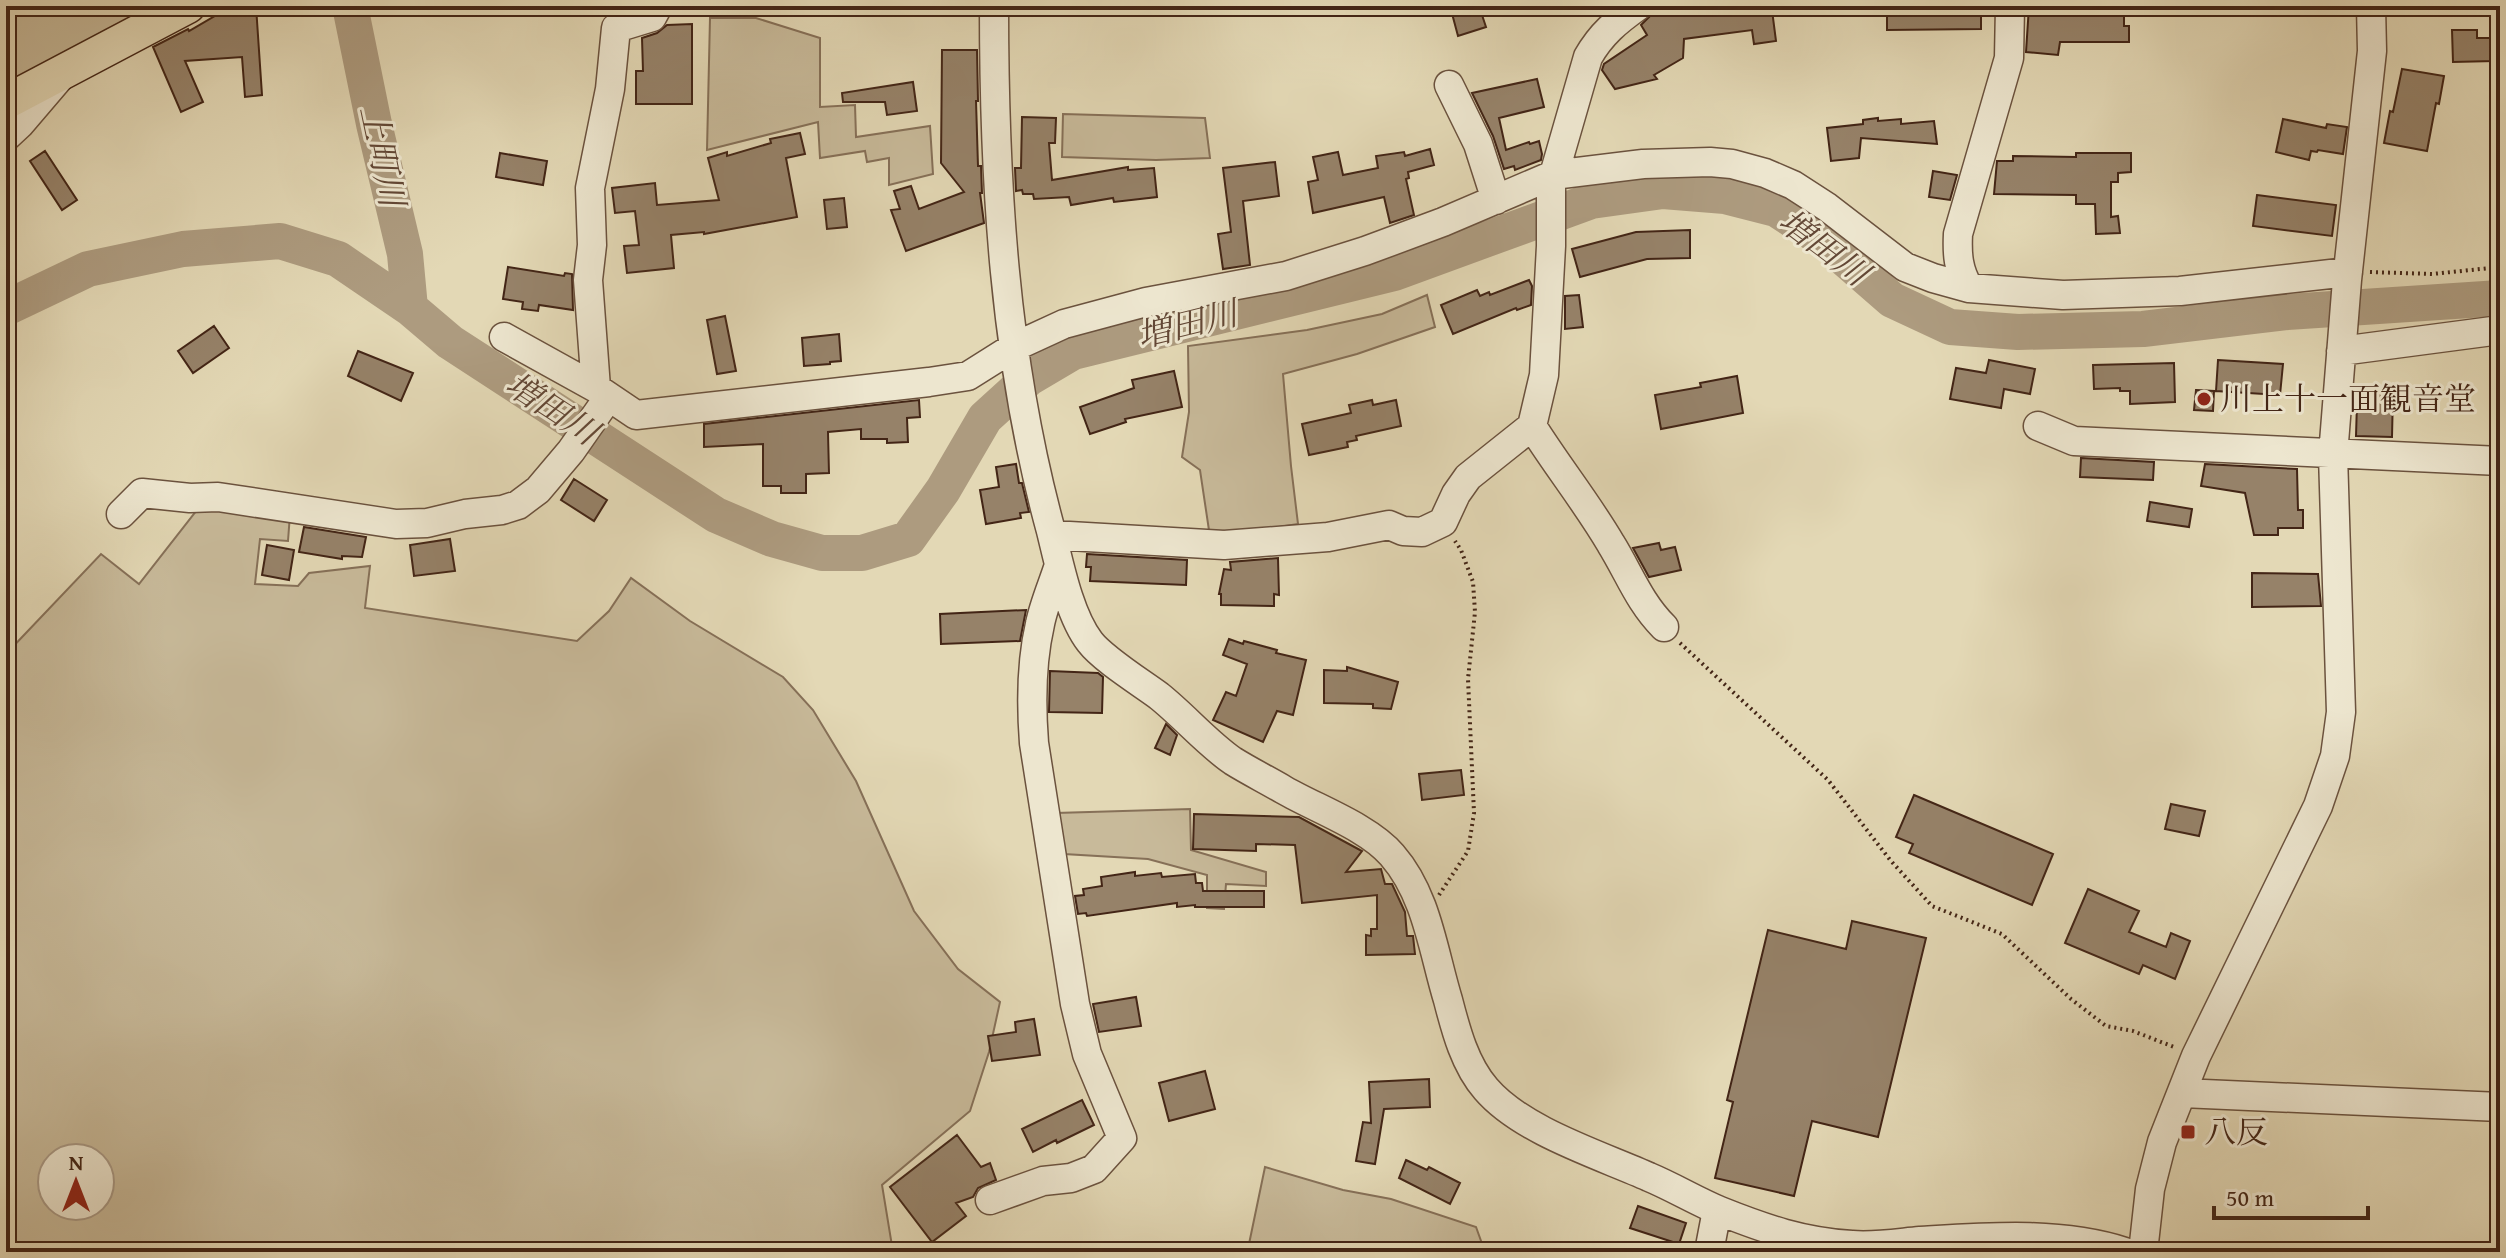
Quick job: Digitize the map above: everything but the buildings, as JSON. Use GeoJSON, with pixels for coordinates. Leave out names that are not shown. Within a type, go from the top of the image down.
{"type":"FeatureCollection","features":[{"type":"Feature","properties":{"kind":"main road"},"geometry":{"type":"LineString","coordinates":[[6,102],[188,6]]}},
{"type":"Feature","properties":{"kind":"street"},"geometry":{"type":"LineString","coordinates":[[121,514],[142,493],[190,498],[218,497],[396,524],[427,523],[502,510],[518,505],[538,490],[571,451],[602,397],[588,280],[592,245],[590,188],[610,89],[616,28],[652,17],[658,6]]}},
{"type":"Feature","properties":{"kind":"street"},"geometry":{"type":"LineString","coordinates":[[994,6],[998,200],[1015,353],[1024,417],[1059,565],[1074,611],[1090,642],[1191,723],[1230,759],[1322,811],[1358,827],[1388,850],[1410,877],[1424,911],[1470,1067],[1488,1092],[1520,1118],[1717,1210],[1797,1239],[1857,1246],[2027,1237],[2098,1243],[2125,1252]]}},
{"type":"Feature","properties":{"kind":"street"},"geometry":{"type":"LineString","coordinates":[[1052,535],[1224,545],[1328,537],[1389,525],[1403,531],[1422,532],[1443,522],[1468,477],[1532,426],[1544,375],[1552,180],[1588,57],[1597,41],[1638,6]]}},
{"type":"Feature","properties":{"kind":"street"},"geometry":{"type":"LineString","coordinates":[[1969,288],[1962,277],[1957,256],[1958,234],[2009,58],[2010,6]]}},
{"type":"Feature","properties":{"kind":"street"},"geometry":{"type":"LineString","coordinates":[[2143,1252],[2150,1189],[2162,1142],[2196,1056],[2318,806],[2335,756],[2341,712],[2333,455],[2341,346],[2372,51],[2371,6]]}},
{"type":"Feature","properties":{"kind":"street"},"geometry":{"type":"LineString","coordinates":[[6,137],[64,73]]}},
{"type":"Feature","properties":{"kind":"street"},"geometry":{"type":"LineString","coordinates":[[1449,85],[1478,144],[1496,200]]}},
{"type":"Feature","properties":{"kind":"street"},"geometry":{"type":"LineString","coordinates":[[504,337],[636,415],[929,382],[968,376],[1064,324],[1109,311],[1286,276],[1365,251],[1552,180],[1617,166],[1683,162],[1748,167],[1793,185],[1905,267],[1969,288],[2063,295],[2180,291],[2348,276]]}},
{"type":"Feature","properties":{"kind":"street"},"geometry":{"type":"LineString","coordinates":[[2341,346],[2500,330]]}},
{"type":"Feature","properties":{"kind":"street"},"geometry":{"type":"LineString","coordinates":[[1532,426],[1611,544],[1634,589],[1664,627]]}},
{"type":"Feature","properties":{"kind":"street"},"geometry":{"type":"LineString","coordinates":[[2038,426],[2074,441],[2500,461]]}},
{"type":"Feature","properties":{"kind":"street"},"geometry":{"type":"LineString","coordinates":[[990,1200],[1043,1181],[1071,1178],[1094,1169],[1122,1138],[1087,1054],[1075,1004],[1034,743],[1033,672],[1040,624],[1059,565]]}},
{"type":"Feature","properties":{"kind":"street"},"geometry":{"type":"LineString","coordinates":[[2182,1093],[2500,1107]]}},
{"type":"Feature","properties":{"kind":"street"},"geometry":{"type":"LineString","coordinates":[[1709,1252],[1717,1210]]}},
{"type":"Feature","properties":{"kind":"path"},"geometry":{"type":"LineString","coordinates":[[2377,272],[2432,274],[2500,267]]}},
{"type":"Feature","properties":{"kind":"path"},"geometry":{"type":"LineString","coordinates":[[1424,911],[1445,889],[1468,851],[1474,813],[1468,705],[1475,612],[1473,582],[1461,550],[1443,522]]}},
{"type":"Feature","properties":{"kind":"path"},"geometry":{"type":"LineString","coordinates":[[1664,627],[1828,780],[1891,861],[1932,906],[2002,934],[2071,999],[2106,1026],[2133,1031],[2196,1056]]}},
{"type":"Feature","properties":{"kind":"shaded area"},"geometry":{"type":"Polygon","coordinates":[[[6,6],[159,6],[6,95],[6,6]]]}},
{"type":"Feature","properties":{"kind":"shaded area"},"geometry":{"type":"Polygon","coordinates":[[[710,18],[756,18],[820,38],[820,107],[855,105],[856,137],[930,126],[933,174],[889,185],[889,158],[867,162],[865,151],[820,158],[818,122],[707,150],[710,18]]]}},
{"type":"Feature","properties":{"kind":"shaded area"},"geometry":{"type":"Polygon","coordinates":[[[1063,114],[1205,118],[1210,158],[1062,157],[1063,114]]]}},
{"type":"Feature","properties":{"kind":"shaded area"},"geometry":{"type":"Polygon","coordinates":[[[1427,295],[1435,327],[1357,354],[1283,374],[1298,524],[1210,537],[1200,470],[1182,457],[1189,412],[1188,346],[1307,330],[1382,314],[1427,295]]]}},
{"type":"Feature","properties":{"kind":"shaded area"},"geometry":{"type":"Polygon","coordinates":[[[204,501],[290,514],[288,541],[260,539],[255,584],[298,586],[309,573],[370,566],[365,608],[577,641],[609,611],[631,578],[690,621],[783,677],[813,710],[856,781],[914,911],[958,969],[1000,1002],[989,1052],[970,1111],[882,1185],[893,1252],[6,1252],[6,654],[101,554],[139,584],[204,501]]]}},
{"type":"Feature","properties":{"kind":"shaded area"},"geometry":{"type":"Polygon","coordinates":[[[1190,809],[1191,850],[1266,872],[1266,886],[1226,884],[1224,909],[1207,908],[1207,875],[1148,859],[1064,854],[1056,813],[1190,809]]]}},
{"type":"Feature","properties":{"kind":"shaded area"},"geometry":{"type":"Polygon","coordinates":[[[1265,1167],[1343,1190],[1391,1199],[1476,1227],[1485,1252],[1294,1252],[1249,1244],[1265,1167]]]}},
{"type":"Feature","properties":{"kind":"waterway","name":"上町川"},"geometry":{"type":"LineString","coordinates":[[350,6],[405,254],[410,308]]}},
{"type":"Feature","properties":{"kind":"waterway","name":"増田川"},"geometry":{"type":"LineString","coordinates":[[6,308],[88,269],[183,249],[280,241],[338,259],[410,308],[450,342],[716,515],[772,539],[822,553],[862,553],[908,539],[943,490],[985,418],[1029,378],[1073,352],[1394,273],[1591,201],[1663,191],[1725,196],[1776,209],[1822,239],[1892,300],[1950,327],[2018,332],[2143,329],[2287,312],[2500,298]]}},
{"type":"Feature","properties":{"kind":"place","name":"川上十一面観音堂"},"geometry":{"type":"Point","coordinates":[2204,399]}},
{"type":"Feature","properties":{"kind":"place","name":"八反"},"geometry":{"type":"Point","coordinates":[2188,1132]}}]}
